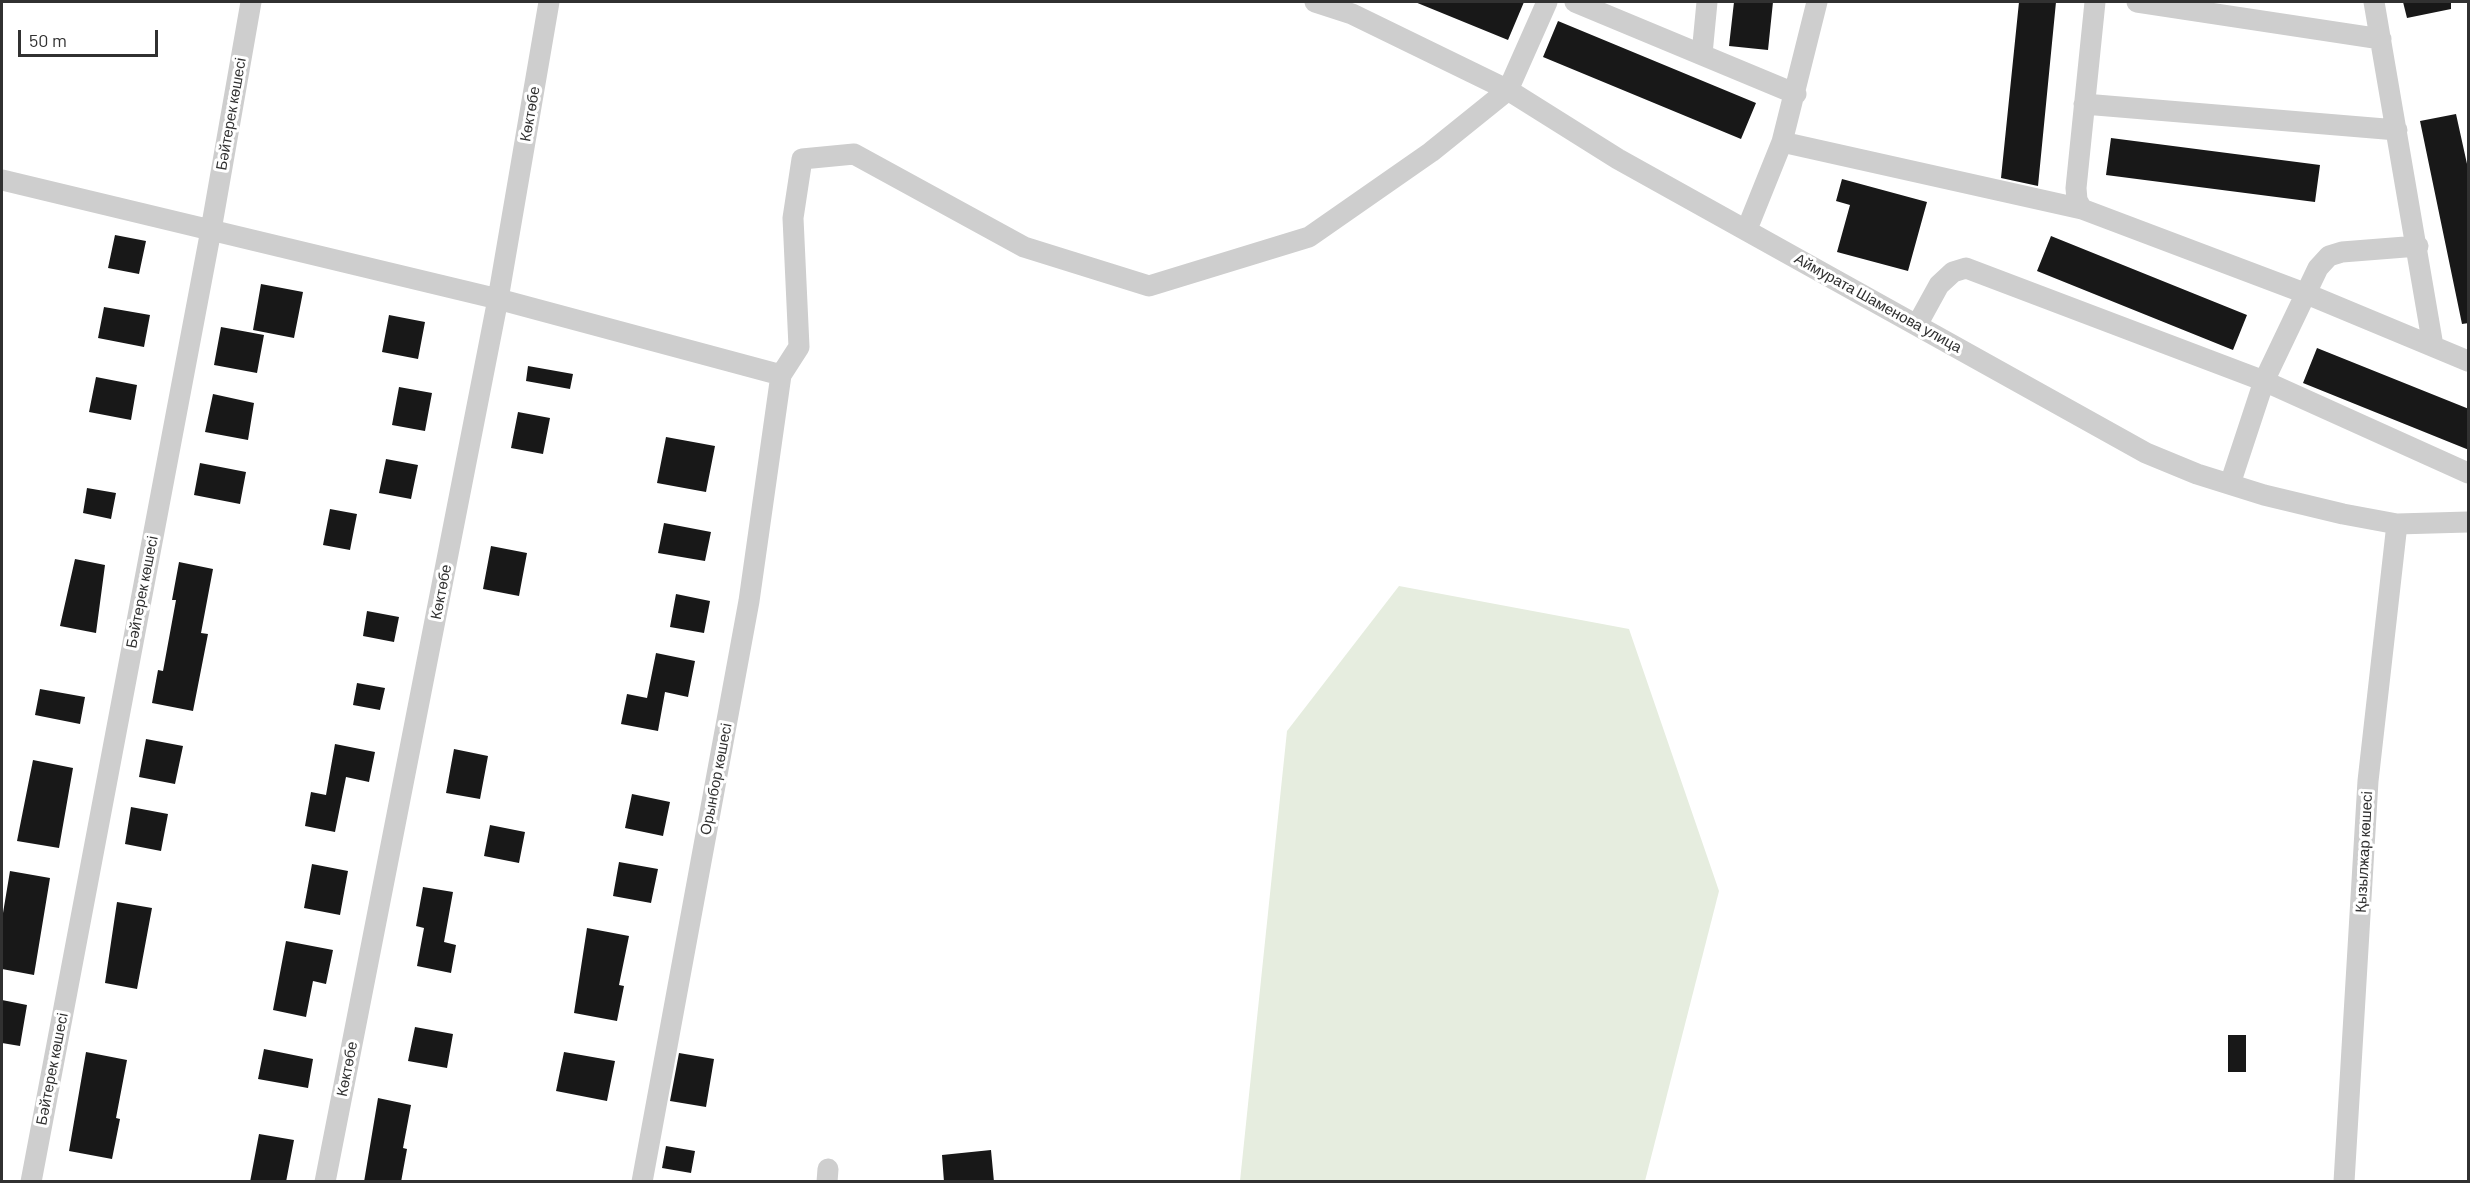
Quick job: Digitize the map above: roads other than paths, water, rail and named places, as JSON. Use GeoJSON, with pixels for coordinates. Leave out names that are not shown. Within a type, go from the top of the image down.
{"type":"FeatureCollection","features":[{"type":"Feature","properties":{"kind":"street","name":"Бәйтерек көшесі"},"geometry":{"type":"LineString","coordinates":[[31,1182],[211,230],[251,2]]}},
{"type":"Feature","properties":{"kind":"street","name":"Көктөбе"},"geometry":{"type":"LineString","coordinates":[[326,1182],[498,299],[549,2]]}},
{"type":"Feature","properties":{"kind":"street","name":"Аймурата Шаменова улица"},"geometry":{"type":"LineString","coordinates":[[1314,2],[1352,14],[1508,90],[1618,159],[2146,453],[2230,484],[2343,514],[2397,524],[2469,522]]}},
{"type":"Feature","properties":{"kind":"street"},"geometry":{"type":"LineString","coordinates":[[2,180],[498,299],[781,375],[800,347],[793,218],[802,159],[854,154],[1024,247],[1149,286],[1309,237],[1431,152],[1508,90],[1547,2]]}},
{"type":"Feature","properties":{"kind":"street"},"geometry":{"type":"LineString","coordinates":[[1575,2],[1796,94]]}},
{"type":"Feature","properties":{"kind":"street"},"geometry":{"type":"LineString","coordinates":[[1702,54],[1707,2]]}},
{"type":"Feature","properties":{"kind":"street"},"geometry":{"type":"LineString","coordinates":[[1747,229],[1782,142],[1796,94],[1817,2]]}},
{"type":"Feature","properties":{"kind":"street"},"geometry":{"type":"LineString","coordinates":[[2082,209],[2077,200],[2076,188],[2095,2]]}},
{"type":"Feature","properties":{"kind":"street"},"geometry":{"type":"LineString","coordinates":[[2137,2],[2381,39]]}},
{"type":"Feature","properties":{"kind":"street"},"geometry":{"type":"LineString","coordinates":[[2374,2],[2418,246],[2433,346]]}},
{"type":"Feature","properties":{"kind":"street"},"geometry":{"type":"LineString","coordinates":[[2084,104],[2397,130]]}},
{"type":"Feature","properties":{"kind":"street"},"geometry":{"type":"LineString","coordinates":[[1782,142],[2082,209],[2307,294],[2469,361]]}},
{"type":"Feature","properties":{"kind":"street"},"geometry":{"type":"LineString","coordinates":[[2230,484],[2264,381],[2318,268],[2328,256],[2342,252],[2418,246]]}},
{"type":"Feature","properties":{"kind":"street"},"geometry":{"type":"LineString","coordinates":[[1917,325],[1939,285],[1953,272],[1966,268],[2264,381],[2469,474]]}},
{"type":"Feature","properties":{"kind":"street","name":"Орынбор көшесі"},"geometry":{"type":"LineString","coordinates":[[642,1182],[750,601],[781,375]]}},
{"type":"Feature","properties":{"kind":"street","name":"Қызылжар көшесі"},"geometry":{"type":"LineString","coordinates":[[2344,1182],[2368,781],[2397,524]]}}]}
